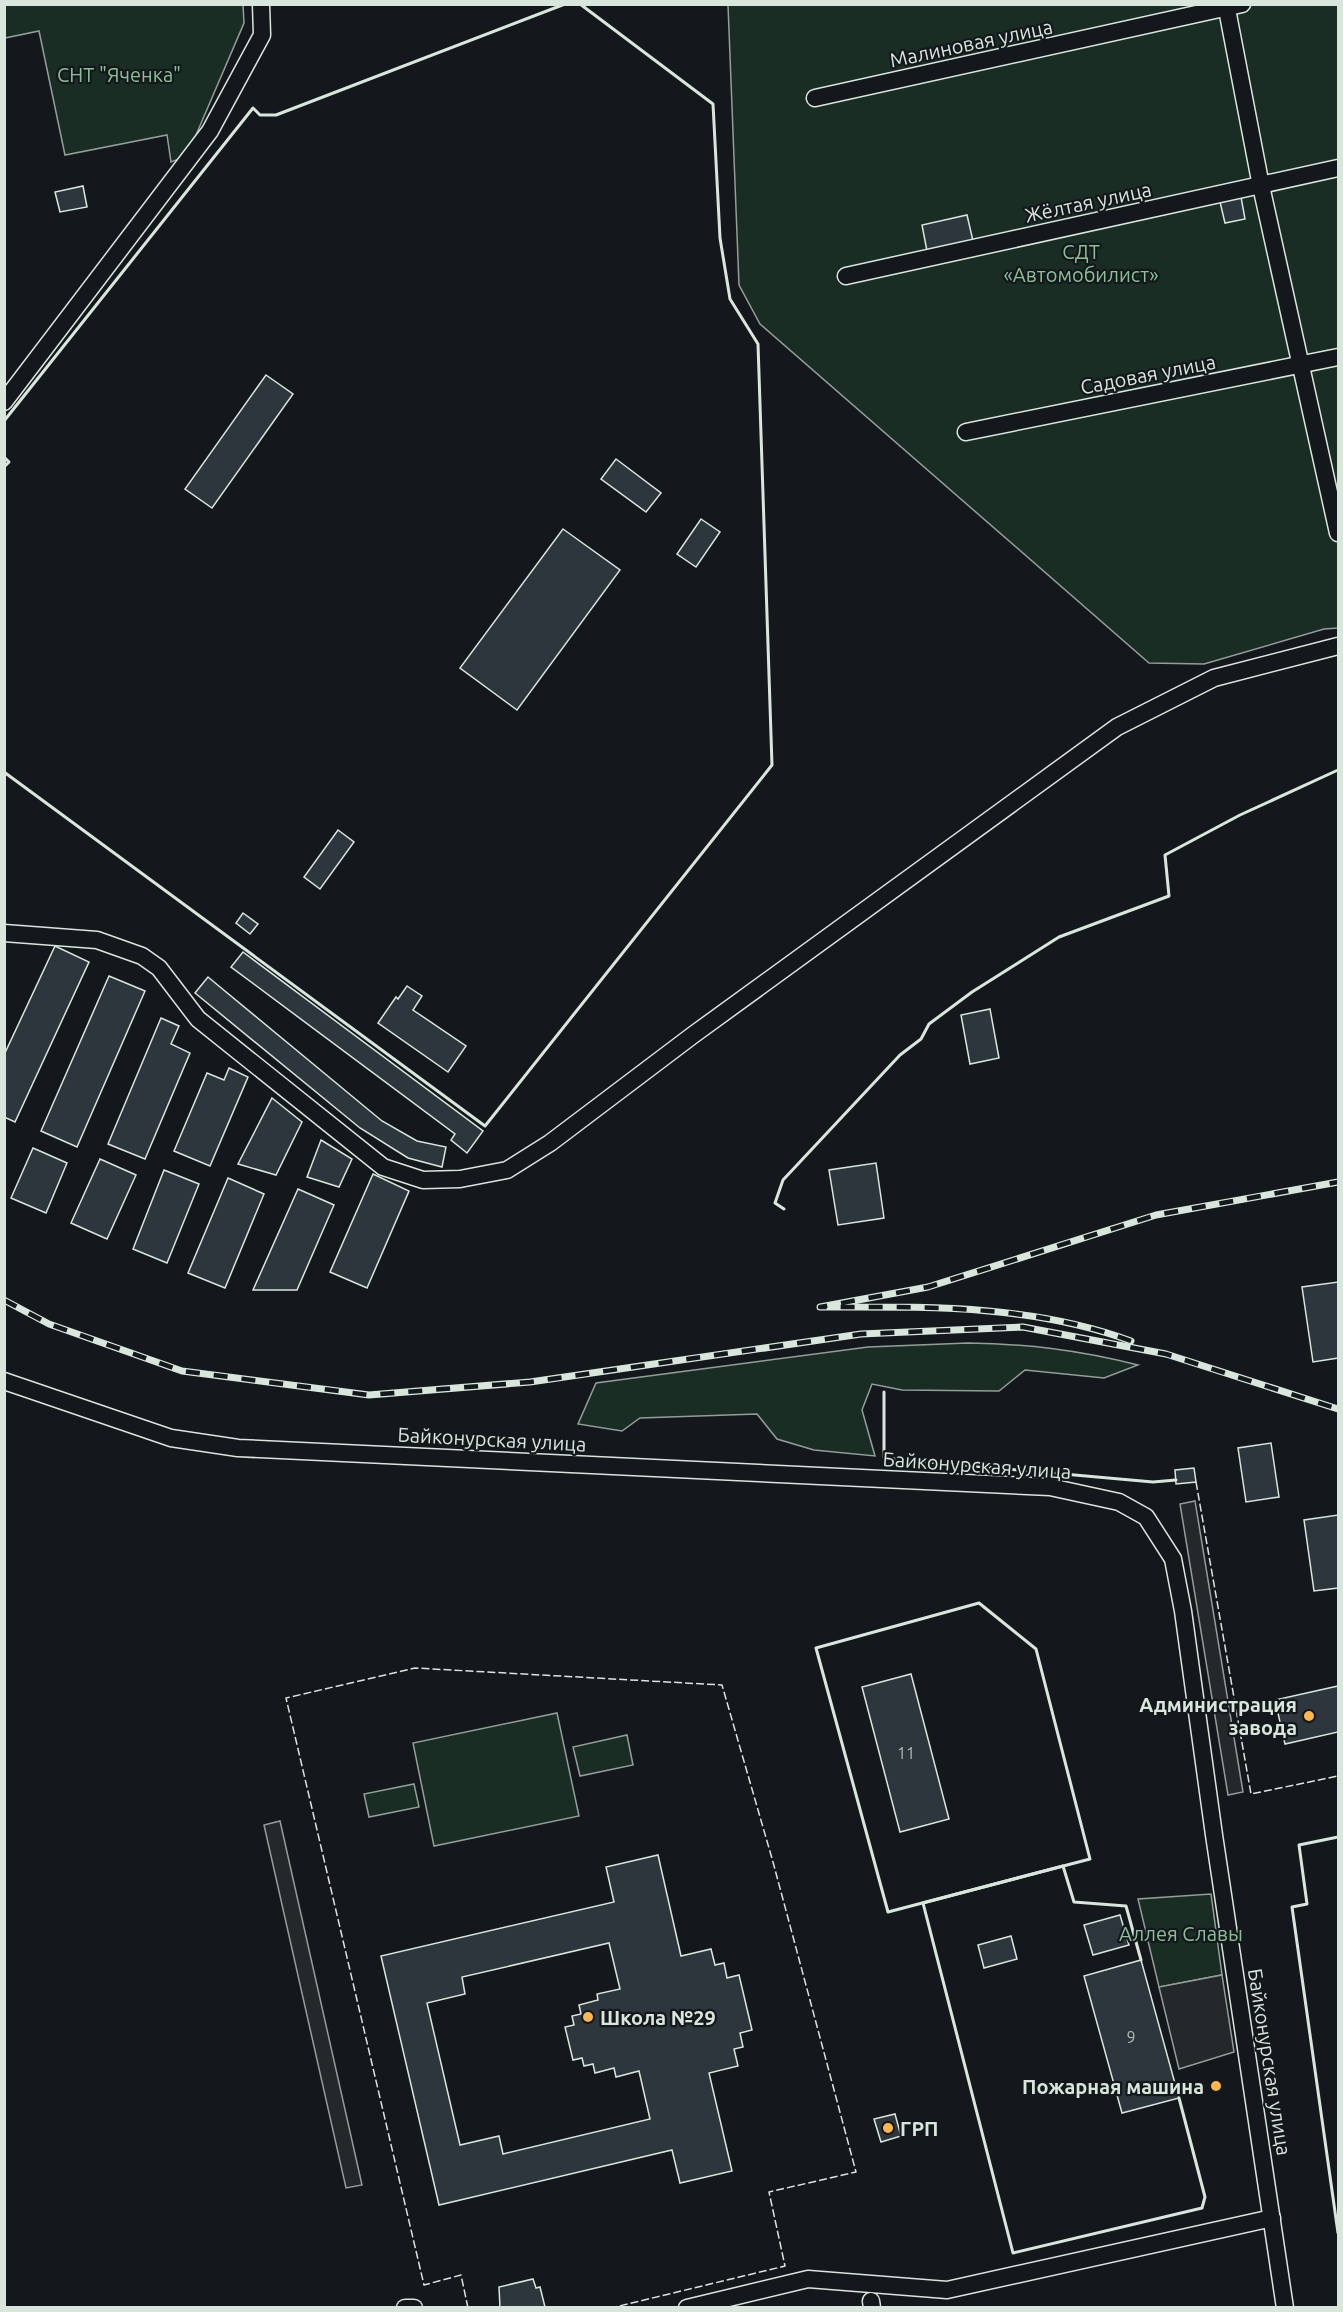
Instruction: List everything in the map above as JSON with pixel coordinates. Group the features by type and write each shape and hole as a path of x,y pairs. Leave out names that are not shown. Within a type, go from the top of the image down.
{"street":[{"path":"4,402 210,131 262,35 261,4"},
{"path":"1232,6 1261,186 1338,533"},
{"name":"Малиновая улица","path":"815,98 1232,6"},
{"name":"Жёлтая улица","path":"846,276 1338,168"},
{"name":"Садовая улица","path":"966,432 1338,357"},
{"path":"4,933 97,940 142,956 159,968 198,1019 383,1167 423,1180 460,1179 507,1170 550,1143 693,1035 1117,727 1214,678 1338,646"},
{"name":"Байконурская улица","path":"4,1381 171,1438 238,1448 1050,1487 1119,1502 1146,1517 1173,1559 1183,1611 1214,1835 1286,2307"},
{"path":"687,2307 808,2279 947,2290 1272,2218"},
{"path":"405,2307 414,2307"}],"green space":[{"name":"СНТ \"Яченка\"","path":"5,5 243,5 244,23 187,156 171,162 167,135 65,155 39,31 5,38"},
{"name":"СДТ «Автомобилист»","path":"728,5 1338,5 1338,628 1324,629 1204,664 1149,663 760,324 739,285"},
{"path":"968,1343 1053,1349 1095,1355 1138,1365 1104,1378 1025,1370 999,1391 902,1390 872,1384 862,1410 875,1456 814,1450 777,1439 757,1414 640,1418 622,1431 578,1424 596,1383 868,1347"},
{"path":"557,1713 579,1816 434,1846 413,1743"},
{"path":"627,1735 633,1765 580,1776 573,1747"},
{"path":"414,1784 419,1807 369,1817 364,1794"},
{"name":"Аллея Славы","path":"1211,1894 1222,1975 1159,1987 1138,1899"}],"shaded area":[{"path":"1195,1501 1243,1792 1228,1795 1180,1504"},
{"path":"280,1821 362,2185 346,2188 264,1825"},
{"path":"1222,1975 1234,2052 1179,2069 1159,1987"}],"building":[{"path":"83,186 87,207 60,212 55,192"},
{"path":"1241,197 1245,219 1225,223 1220,202"},
{"path":"967,215 973,241 927,251 922,225"},
{"path":"266,375 293,394 212,508 185,489"},
{"path":"616,459 661,493 646,512 601,479"},
{"path":"701,519 720,532 696,567 677,554"},
{"path":"563,529 620,570 517,710 460,668"},
{"path":"338,830 354,842 320,889 304,877"},
{"path":"243,913 258,924 250,934 236,923"},
{"path":"55,946 89,962 15,1122 4,1117 4,1055"},
{"path":"243,952 483,1131 467,1153 451,1140 455,1134 231,967"},
{"path":"109,976 145,991 77,1147 41,1131"},
{"path":"208,977 382,1121 417,1141 446,1147 442,1167 408,1158 360,1128 195,993"},
{"path":"407,986 422,996 413,1010 466,1046 448,1072 378,1023 396,997 398,999"},
{"path":"990,1009 999,1058 970,1064 961,1015"},
{"path":"161,1018 179,1026 171,1044 190,1053 145,1159 108,1144"},
{"path":"229,1068 248,1077 210,1166 174,1151 207,1073 224,1080"},
{"path":"272,1098 302,1122 276,1175 238,1164"},
{"path":"321,1140 352,1159 339,1187 307,1177"},
{"path":"33,1148 67,1163 46,1213 11,1198"},
{"path":"100,1159 136,1175 107,1239 71,1223"},
{"path":"876,1163 884,1218 838,1225 829,1170"},
{"path":"164,1170 199,1184 167,1263 133,1249"},
{"path":"373,1174 409,1191 367,1288 330,1272"},
{"path":"228,1178 264,1194 225,1288 188,1273"},
{"path":"298,1189 334,1205 297,1290 253,1290"},
{"path":"1338,1282 1338,1358 1313,1362 1302,1287"},
{"path":"1271,1443 1279,1497 1246,1502 1238,1448"},
{"path":"1194,1468 1196,1482 1176,1484 1175,1470"},
{"path":"1338,1515 1338,1588 1314,1591 1304,1520"},
{"path":"911,1674 949,1819 900,1832 862,1687"},
{"name":"Администрация завода","path":"1338,1686 1338,1732 1285,1744 1275,1700"},
{"path":"658,1855 681,1956 711,1949 715,1965 724,1963 727,1978 739,1975 752,2030 740,2033 743,2047 734,2049 738,2066 709,2073 732,2171 680,2183 672,2150 439,2205 381,1956 614,1902 606,1867","holes":["609,1943 620,1989 597,1994 598,2000 579,2005 581,2014 572,2016 574,2025 565,2027 573,2060 582,2058 584,2066 593,2064 595,2073 614,2068 616,2077 639,2071 650,2119 503,2154 499,2136 460,2145 427,2003 465,1994 462,1977"]},
{"path":"1120,1915 1129,1945 1093,1955 1084,1925"},
{"path":"1011,1936 1017,1959 984,1968 978,1945"},
{"path":"1141,1960 1179,2098 1122,2113 1084,1976"},
{"name":"ГРП","path":"895,2114 901,2136 881,2142 874,2119"},
{"path":"533,2279 536,2288 540,2287 545,2307 500,2308 499,2287"}],"railway":[{"path":"1131,1341 1055,1320 1016,1314 938,1308 820,1307 928,1287 1156,1215 1338,1182"},
{"path":"4,1300 49,1324 182,1371 369,1395 530,1382 861,1334 1023,1327 1166,1354 1338,1409"}],"fence":[{"path":"1196,1482 1251,1794 1338,1776"},
{"path":"468,2308 461,2275 424,2285 286,1698 415,1668 722,1685 773,1862 856,2172 769,2192 785,2266 611,2308"}],"wall":[{"path":"4,421 253,108 260,115 276,115 565,4"},
{"path":"4,772 485,1126 772,765 758,344 730,299 720,238 713,104 580,4"},
{"path":"4,457 9,462 4,467"},
{"path":"784,1209 775,1203 783,1180 900,1055 921,1039 929,1024 972,992 1059,937 1169,896 1165,855 1240,815 1338,770"},
{"path":"884,1392 884,1458 1153,1482 1176,1480"},
{"path":"979,1603 1036,1649 1090,1859 888,1912 816,1648 979,1603"},
{"path":"1338,1837 1299,1845 1307,1904 1292,1907 1338,2233"},
{"path":"1141,1960 1126,1906 1074,1902 1063,1866 923,1903 1013,2253 1202,2208 1205,2197 1179,2098"}],"place":[{"name":"Администрация завода","path":"1309,1716"},
{"name":"Школа №29","path":"588,2017"},
{"name":"Пожарная машина","path":"1216,2086"},
{"name":"ГРП","path":"888,2128"}]}
